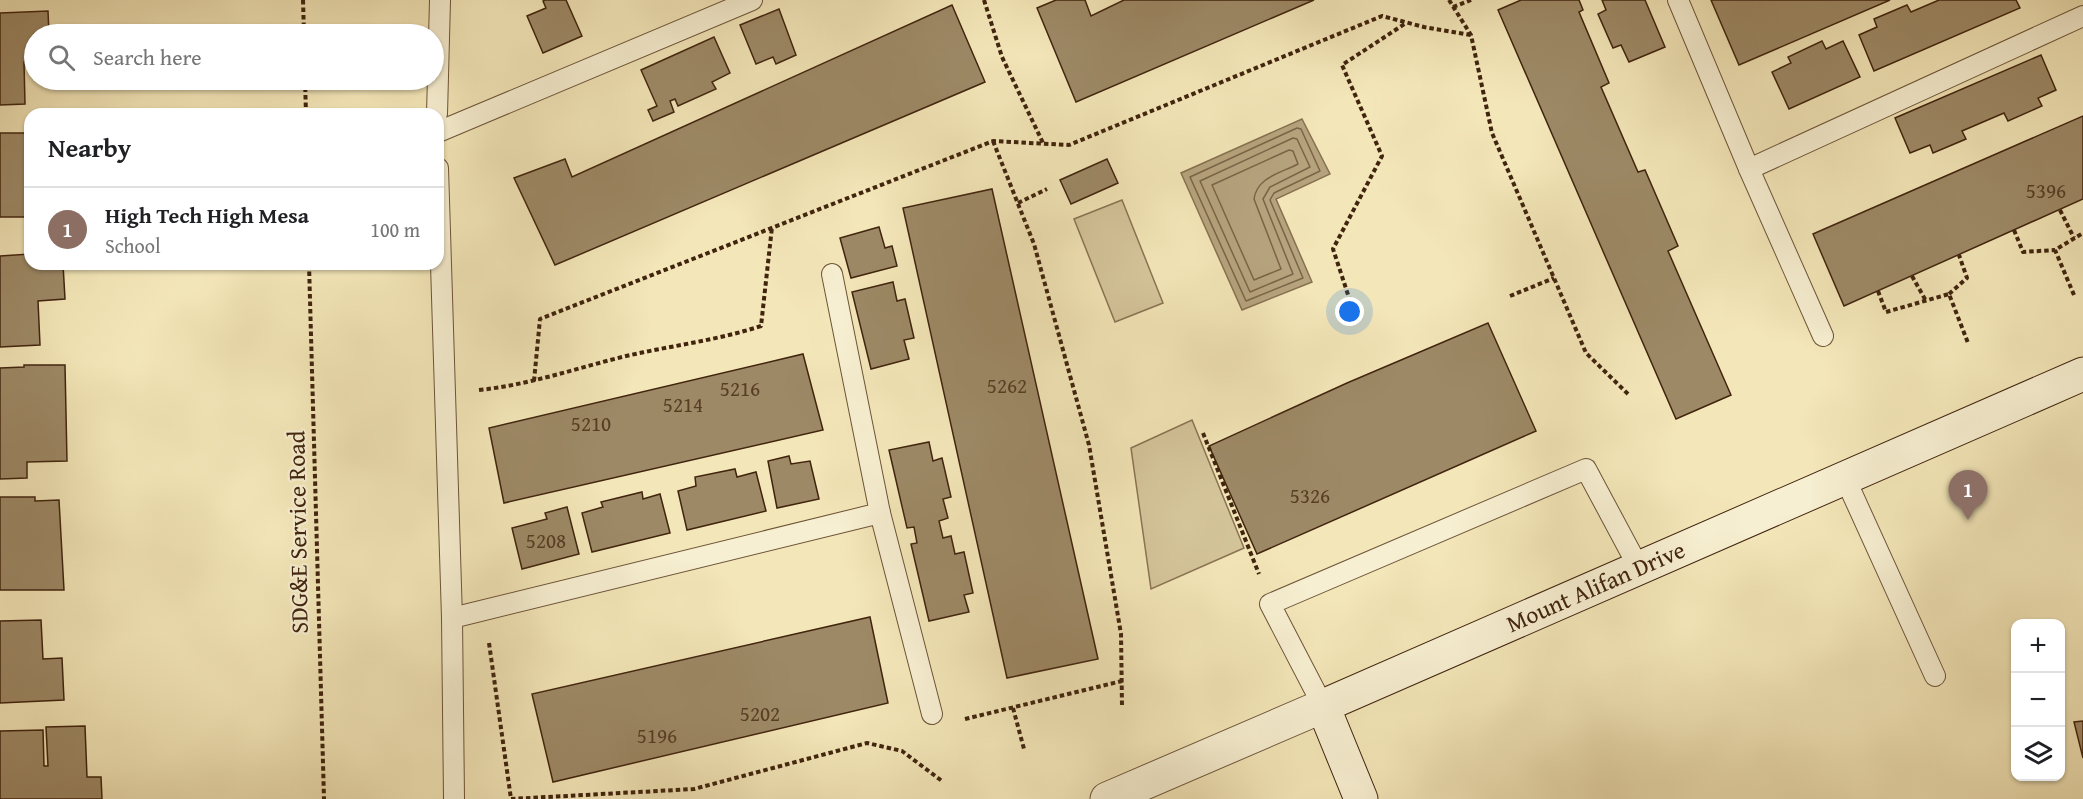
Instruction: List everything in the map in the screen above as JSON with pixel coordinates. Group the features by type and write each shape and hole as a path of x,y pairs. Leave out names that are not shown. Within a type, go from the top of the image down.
{"main road":[{"name":"Mount Alifan Drive","path":"1107,799 2083,374"},
{"path":"1323,706 1361,799"}],"lane":[{"path":"440,0 440,24"},
{"path":"444,129 752,0"},
{"path":"1678,0 1823,336"},
{"path":"1749,169 2083,16"},
{"path":"438,90 438,108"},
{"path":"441,270 452,618 454,799"},
{"path":"832,274 880,513 932,714"},
{"path":"1323,706 1270,604 1586,469 1639,568"},
{"path":"1845,478 1935,676"},
{"path":"452,618 880,513"}],"path":[{"path":"303,0 304,24"},
{"path":"984,0 1002,57 1043,143"},
{"path":"1449,0 1472,35 1492,133 1586,353 1629,395"},
{"path":"1453,7 1471,0"},
{"path":"534,381 540,319 993,141 1069,145 1382,16 1472,35"},
{"path":"1355,316 1333,249 1382,156 1342,65 1407,22"},
{"path":"305,90 306,108"},
{"path":"993,141 1034,244 1089,445 1121,634 1122,706"},
{"path":"1018,202 1047,189"},
{"path":"2060,210 2074,238"},
{"path":"445,394 534,381 623,357 735,334 761,326 772,227"},
{"path":"2014,230 2023,252 2055,250 2083,233"},
{"path":"2055,250 2074,295"},
{"path":"1878,291 1886,312 1949,294 1967,278 1959,255"},
{"name":"SDG&E Service Road","path":"309,270 324,799"},
{"path":"1912,276 1926,302"},
{"path":"1510,296 1554,278"},
{"path":"1949,294 1968,343"},
{"path":"1203,433 1270,604"},
{"path":"488,609 490,656 511,799 694,789 867,743 902,751 942,781"},
{"path":"932,714 956,721 1122,681"},
{"path":"1013,708 1024,749"}],"shaded area":[{"path":"1122,200 1163,303 1115,322 1074,219"},
{"path":"1192,420 1244,548 1151,589 1131,448"}],"water":[{"path":"1302,119 1330,174 1276,199 1312,282 1242,310 1181,173"}],"building":[{"path":"545,0 566,0 582,36 543,53 527,16 546,8 543,1"},
{"path":"1056,0 1085,0 1091,16 1124,0 1314,0 1076,102 1037,8"},
{"path":"1521,0 1579,0 1583,10 1579,12 1609,83 1601,87 1638,172 1645,170 1678,246 1668,251 1731,395 1676,419 1498,10"},
{"path":"1602,0 1645,0 1665,47 1629,62 1621,45 1613,48 1598,14 1606,10"},
{"path":"1711,0 1890,0 1739,65"},
{"path":"1939,0 2016,0 2020,8 1874,71 1859,35 1877,27 1874,19 1907,5 1911,12"},
{"path":"952,5 985,82 555,265 514,178 565,159 572,177"},
{"path":"779,9 796,55 776,64 773,57 756,64 740,25"},
{"path":"48,11 49,24 24,24 25,104 0,105 0,13"},
{"path":"714,37 730,73 712,82 716,89 678,106 675,99 670,101 674,112 653,121 648,110 657,106 641,70"},
{"path":"1822,41 1826,49 1843,41 1860,77 1789,109 1772,72 1791,63 1788,57"},
{"path":"2041,55 2056,90 2038,98 2042,106 2008,121 2004,113 1962,131 1966,139 1933,153 1930,145 1910,153 1895,118"},
{"path":"2083,116 2083,199 1844,306 1813,234"},
{"path":"0,133 24,133 24,217 0,217"},
{"path":"1107,159 1118,183 1071,204 1060,180"},
{"path":"992,189 1098,659 1007,678 903,208"},
{"path":"879,227 885,248 892,246 897,266 851,278 840,238"},
{"path":"24,254 24,270 63,270 65,299 38,301 40,345 0,347 0,256"},
{"path":"893,282 897,301 905,299 914,338 904,340 909,359 871,369 852,292"},
{"path":"1488,323 1536,431 1257,554 1209,446 1347,383"},
{"path":"803,354 823,430 504,503 489,428"},
{"path":"24,365 65,365 67,461 27,462 27,478 0,479 0,368 24,367"},
{"path":"929,442 933,461 942,458 951,497 943,499 948,518 939,521 943,538 951,536 955,554 964,552 973,593 964,595 969,612 929,621 911,544 917,543 914,527 907,528 889,450"},
{"path":"789,456 791,464 810,461 819,499 777,508 768,461"},
{"path":"735,469 737,477 756,472 766,511 687,530 678,491 696,486 695,477"},
{"path":"642,492 643,499 660,494 670,533 592,552 582,513 603,507 601,502"},
{"path":"0,497 35,497 35,501 59,500 64,590 0,590"},
{"path":"567,507 579,554 522,569 512,528 547,519 545,513"},
{"path":"870,617 888,703 553,782 532,694"},
{"path":"41,620 43,659 62,658 64,700 0,703 0,621"},
{"path":"2083,721 2083,758 2074,722"},
{"path":"85,726 87,777 101,777 102,799 0,799 0,731 43,730 44,766 48,766 46,727"}],"place":[{"name":"High Tech High Mesa","path":"1968,520"}]}
